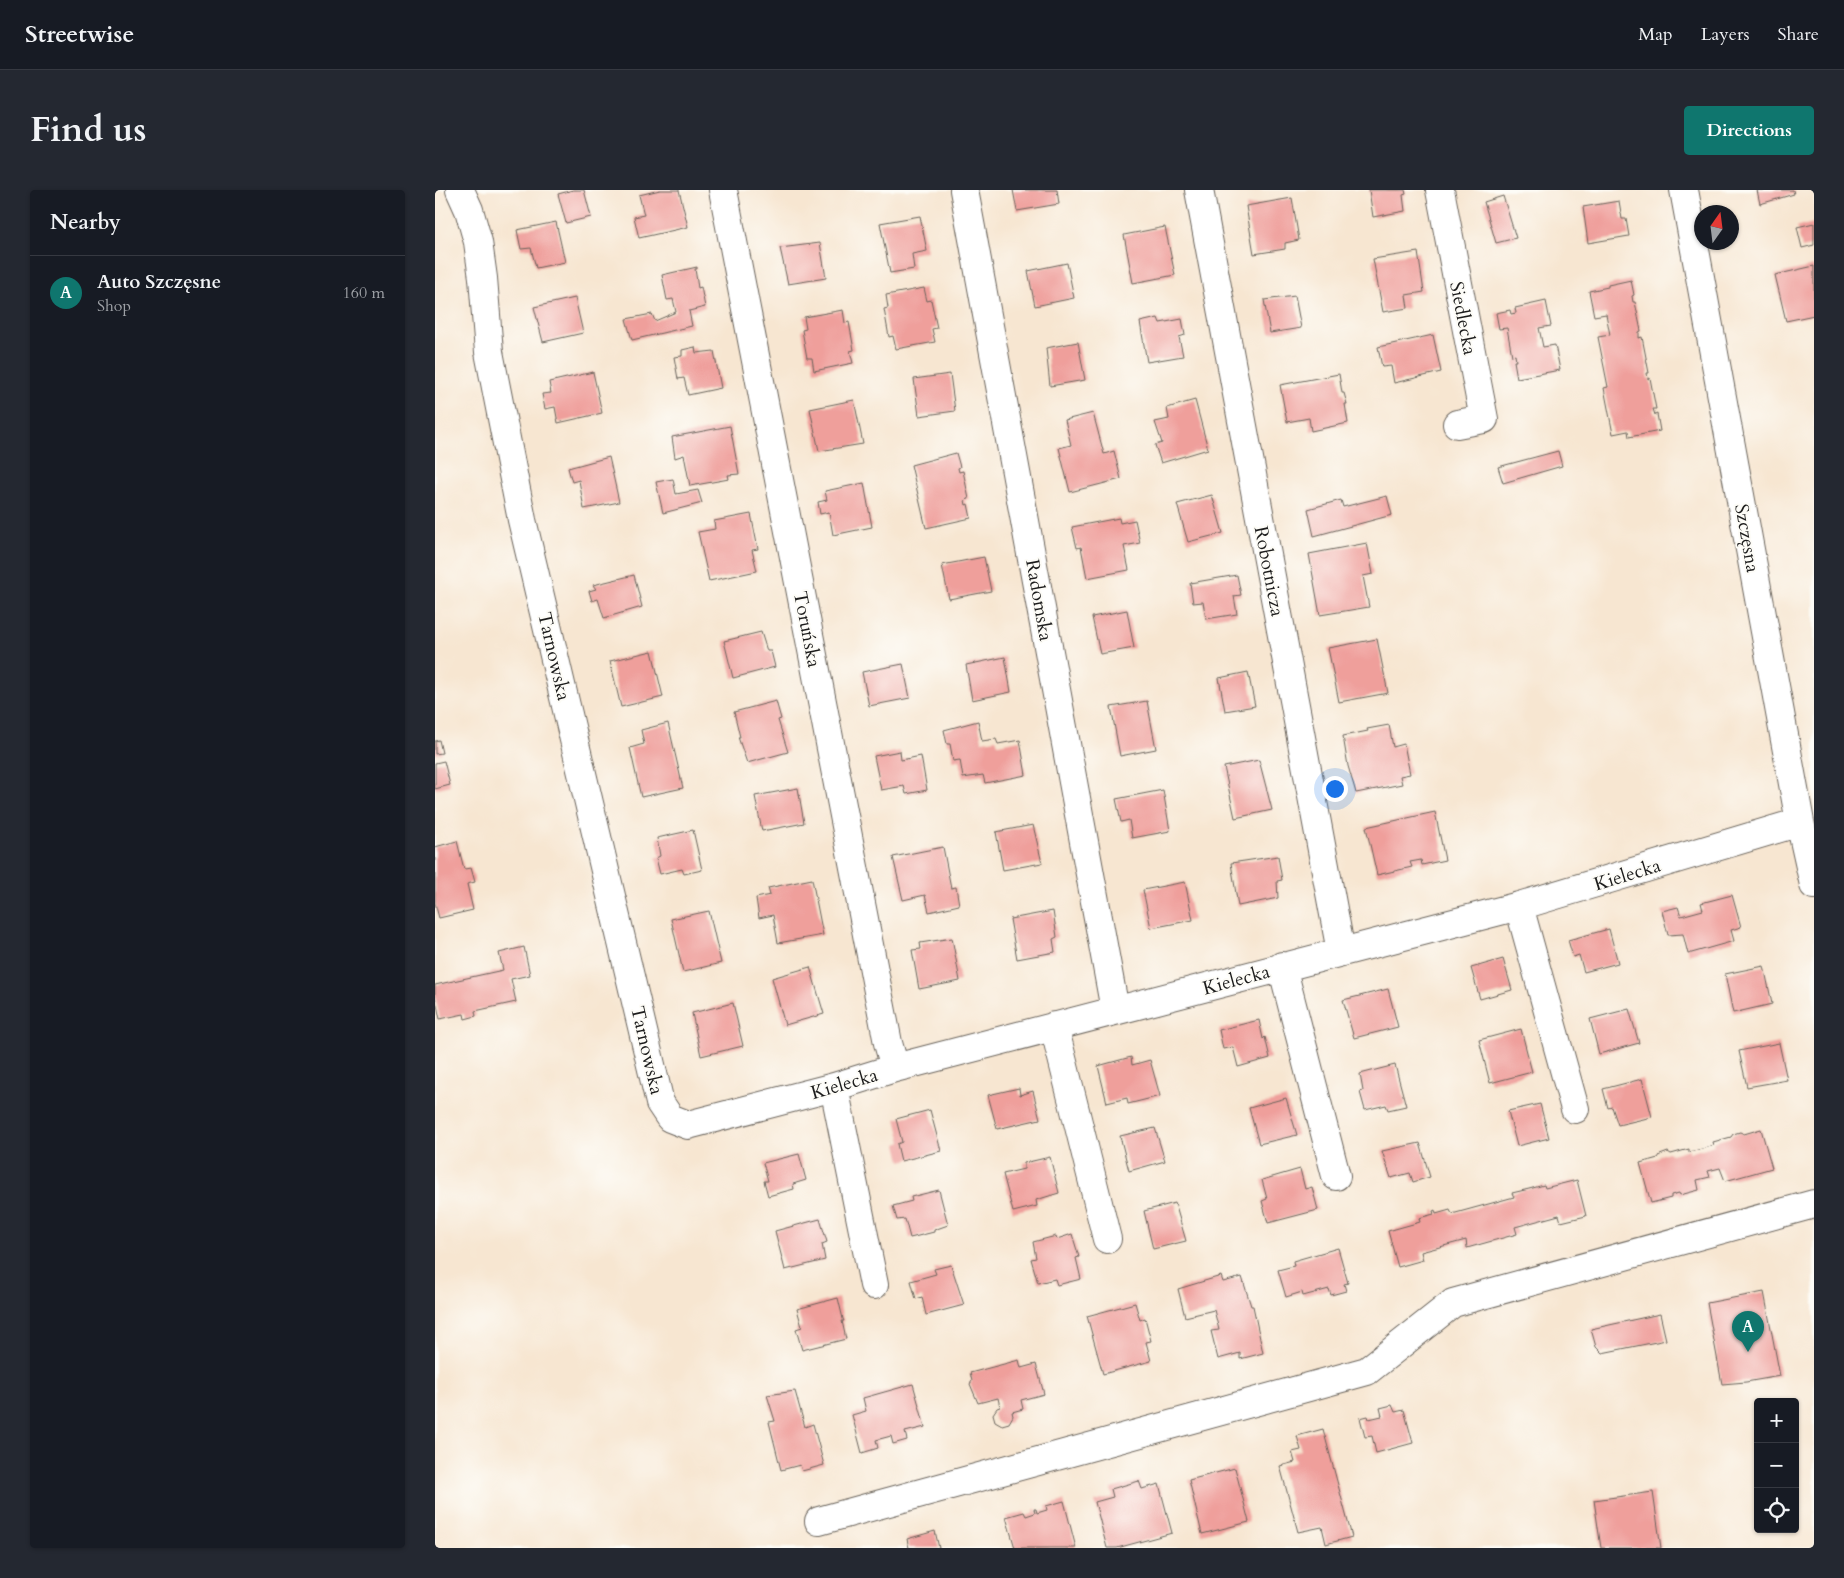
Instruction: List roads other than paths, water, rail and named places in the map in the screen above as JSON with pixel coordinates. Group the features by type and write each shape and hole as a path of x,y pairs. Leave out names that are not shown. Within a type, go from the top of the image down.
{"street":[{"name":"Tarnowska","path":"460,190 469,210 478,242 489,352 523,520 660,1103 670,1118"},
{"name":"Toruńska","path":"723,190 884,1024 895,1068"},
{"name":"Radomska","path":"964,190 1115,1010"},
{"name":"Robotnicza","path":"1199,190 1341,952"},
{"name":"Siedlecka","path":"1440,190 1484,419 1457,424"},
{"name":"Szczęsna","path":"1684,190 1814,885"},
{"name":"Kielecka","path":"670,1118 687,1125 834,1087 895,1068 1519,906 1801,822"},
{"path":"1519,906 1575,1109"},
{"path":"1282,966 1336,1176"},
{"path":"1054,1026 1107,1238"},
{"path":"834,1087 875,1285"},
{"path":"819,1521 1367,1371 1453,1303 1814,1204"}],"place":[{"name":"Auto Szczęsne","path":"1748,1352"}]}
